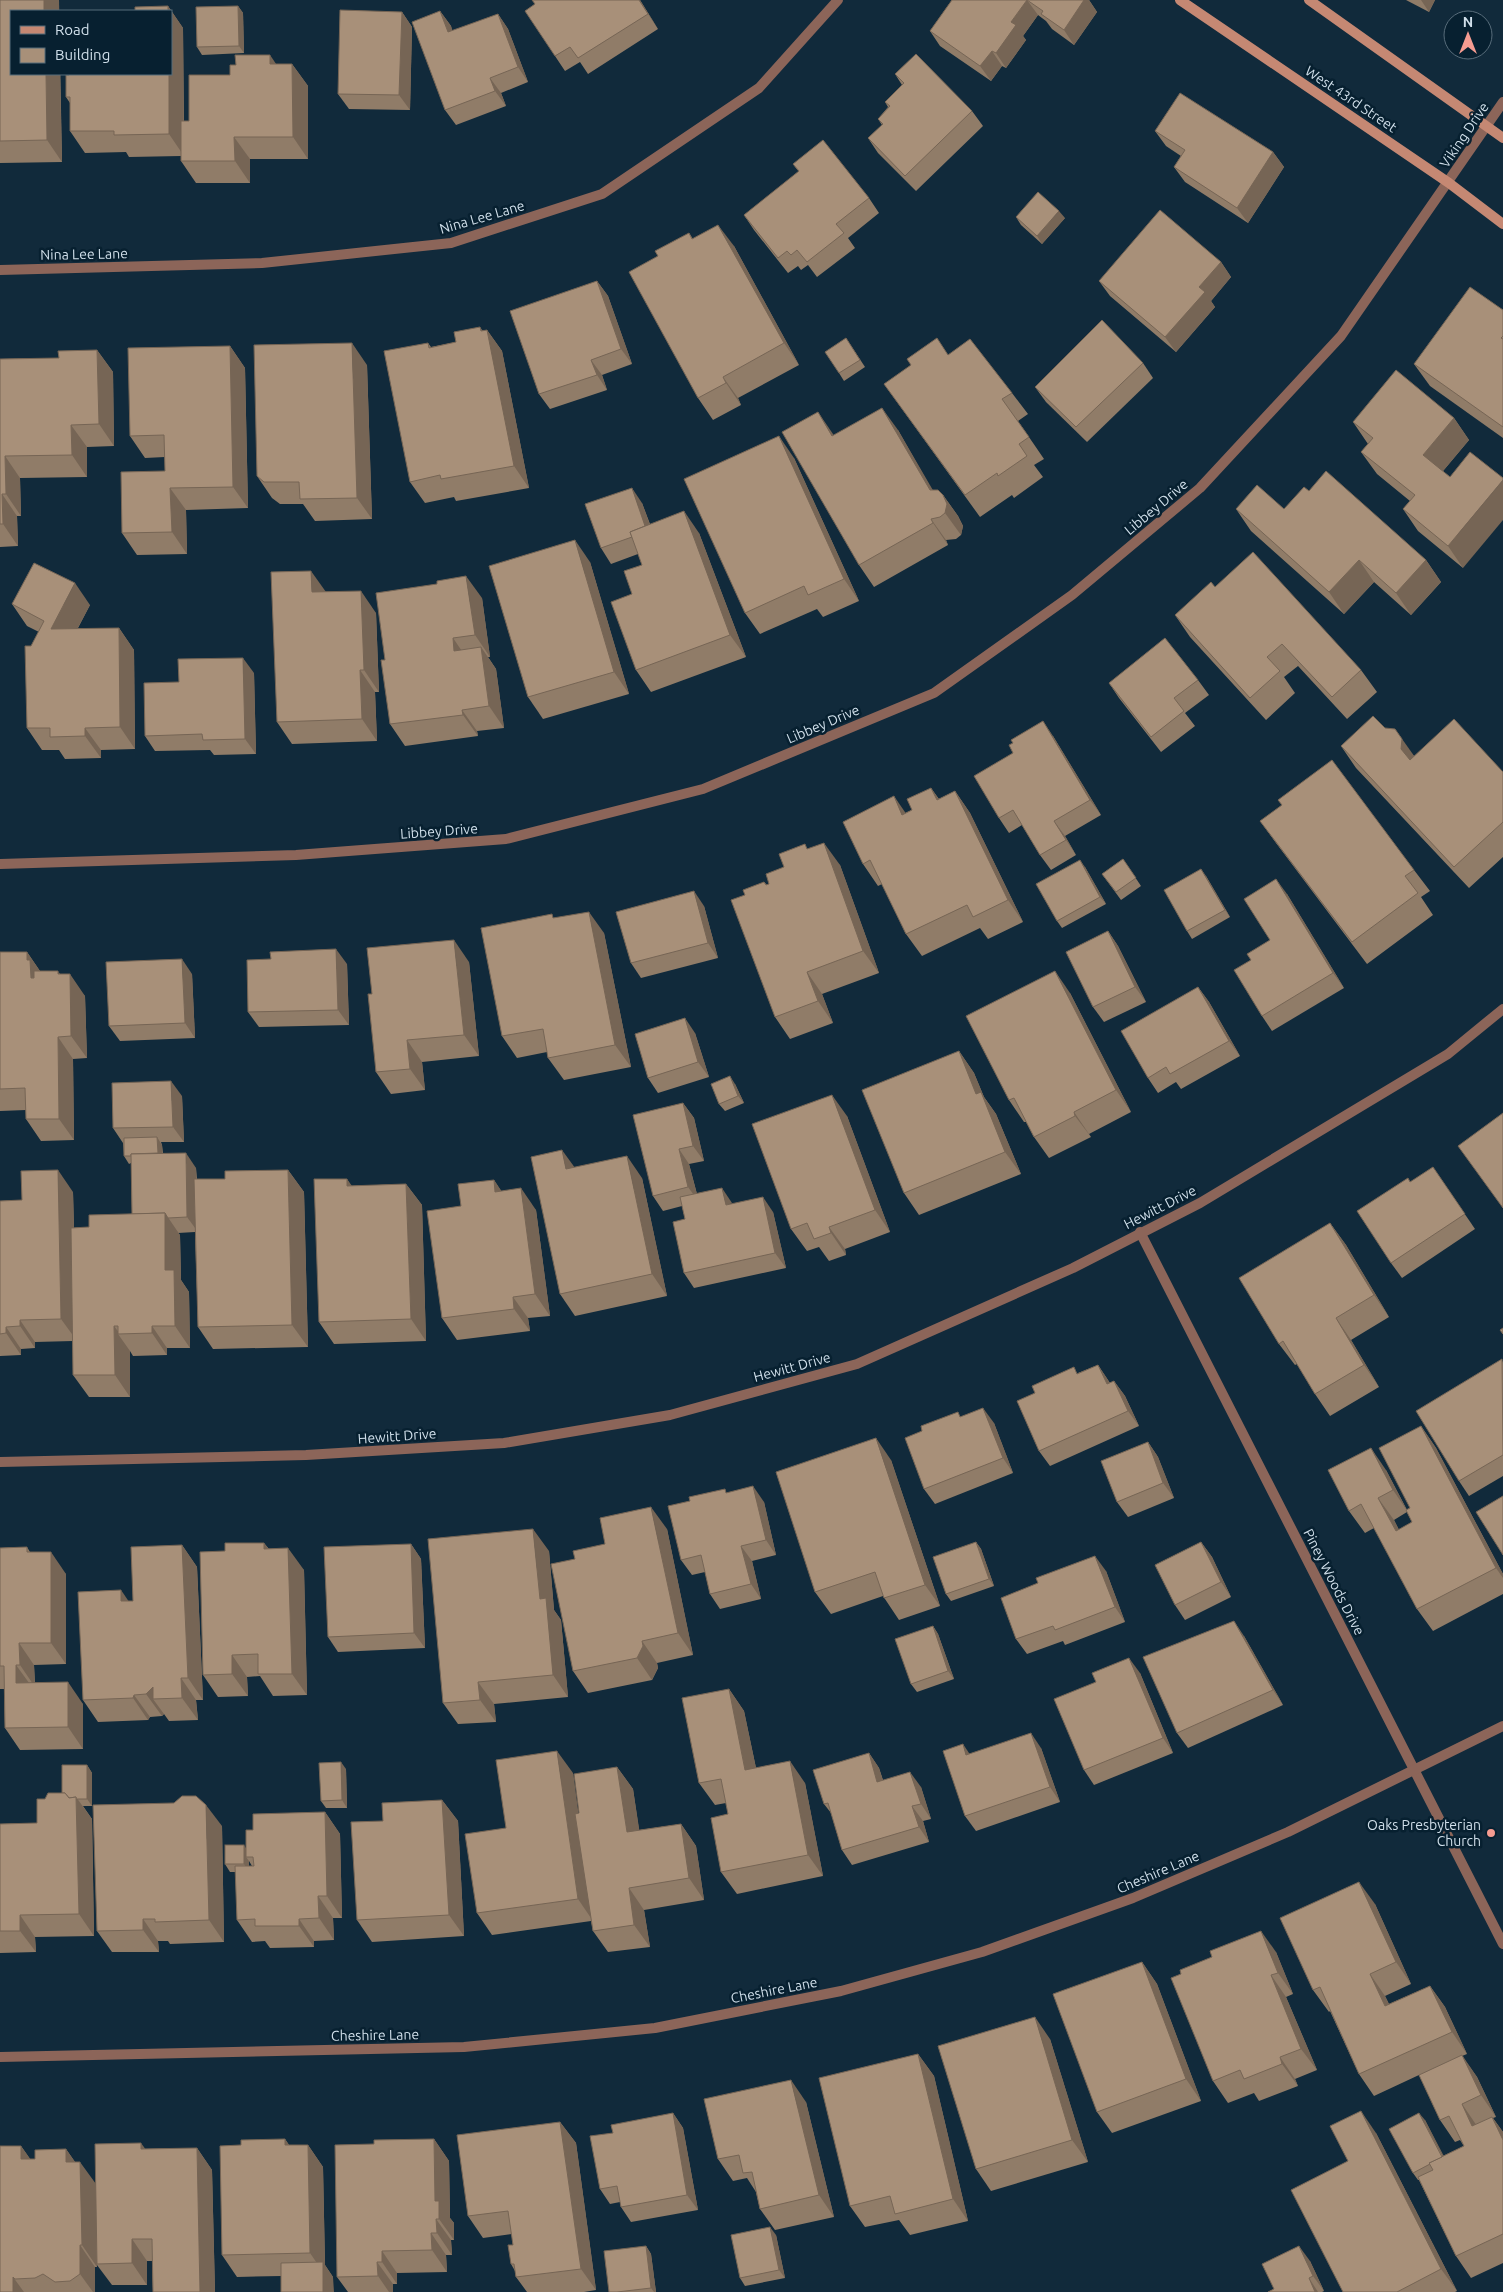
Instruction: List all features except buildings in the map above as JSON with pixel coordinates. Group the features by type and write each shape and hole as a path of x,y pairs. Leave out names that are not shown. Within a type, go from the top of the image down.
{"main road":[{"name":"West 43rd Street","path":"1180,0 1448,183 1503,224"},
{"path":"1309,0 1503,138"}],"street":[{"name":"Nina Lee Lane","path":"0,270 262,263 451,243 602,194 759,88 838,0"},
{"name":"Viking Drive","path":"1448,183 1503,102"},
{"name":"Libbey Drive","path":"0,864 296,855 506,839 703,789 934,693 1072,595 1200,488 1341,336 1448,183"},
{"name":"Hewitt Drive","path":"0,1462 306,1455 504,1443 670,1415 857,1364 1073,1268 1140,1232 1200,1203 1448,1054 1503,1009"},
{"name":"Piney Woods Drive","path":"1140,1232 1503,1944"},
{"name":"Cheshire Lane","path":"0,2057 464,2046 655,2028 831,1993 982,1952 1133,1898 1288,1832 1503,1726"}],"place":[{"name":"Oaks Presbyterian Church","path":"1491,1833"}]}
